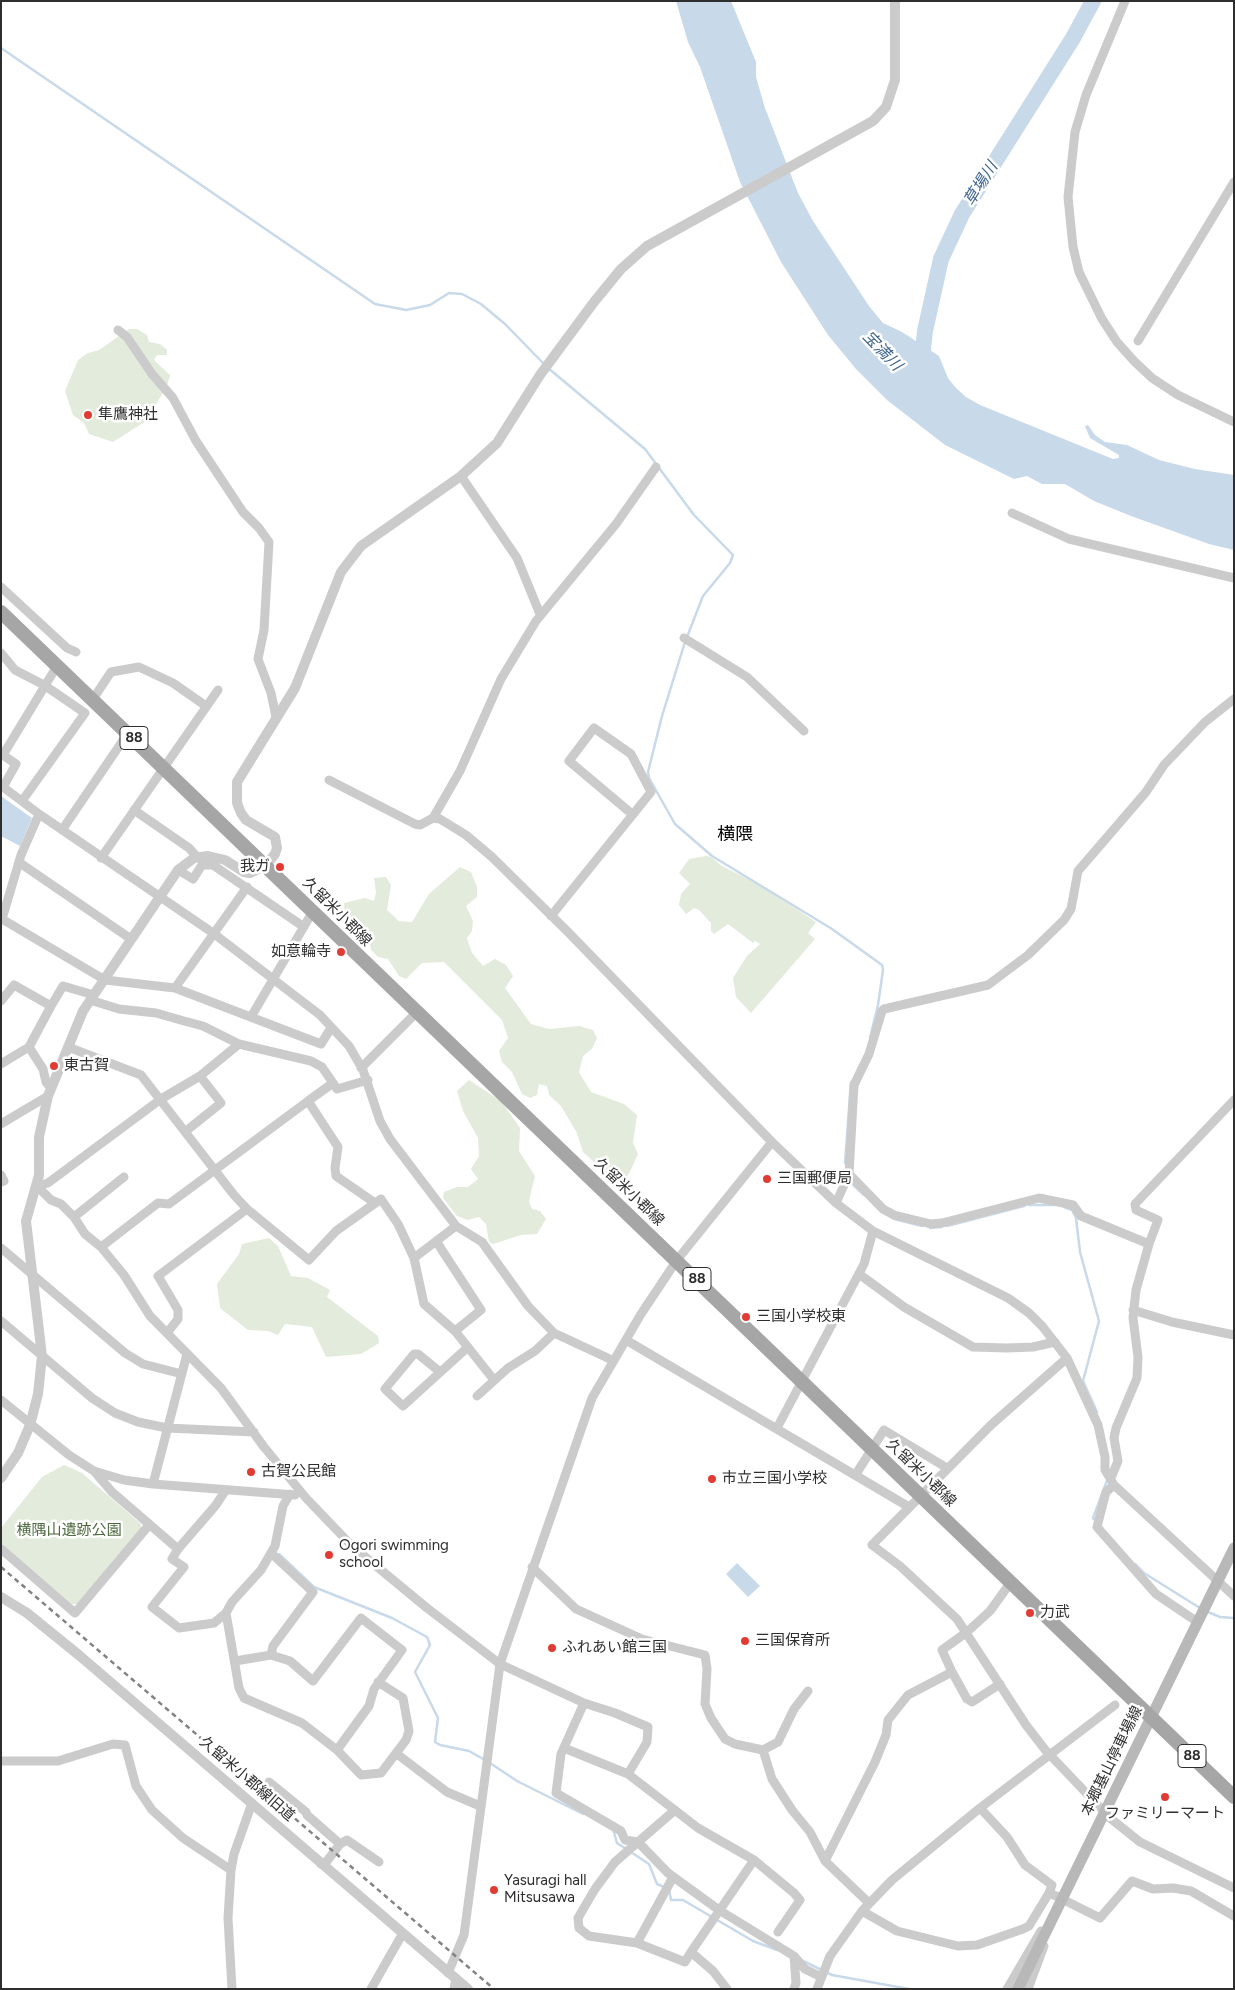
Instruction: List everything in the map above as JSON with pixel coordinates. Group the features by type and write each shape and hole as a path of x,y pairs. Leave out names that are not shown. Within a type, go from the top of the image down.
{"main road":[{"name":"久留米小郡線","path":"1,612 1151,1715 1234,1797"},
{"name":"本郷基山停車場線","path":"1018,1989 1196,1621 1234,1548"}],"street":[{"path":"2,1477 18,1453 30,1425 38,1394 42,1356 26,1221 37,1186 39,1137 49,1092 92,998 178,870 186,862 197,857 219,857 247,873 266,865 275,854 277,842 275,837 246,820 237,803 237,782 242,771 295,688 341,572 361,546 461,476 497,443 540,375 621,269 647,246 873,121 886,107 895,80 895,1"},
{"path":"1125,1 1086,94 1075,132 1068,197 1073,248 1078,272 1102,319 1117,342 1134,362 1152,378 1178,395 1234,422"},
{"path":"1138,341 1234,182"},
{"path":"118,330 127,337 152,374 173,398 196,441 243,512 260,528 269,542 264,630 258,659 270,687 276,717"},
{"path":"329,780 415,824 420,825 433,818 460,771 501,679 540,614 610,531 656,467"},
{"path":"461,476 518,558 540,614"},
{"path":"1012,513 1069,539 1234,578"},
{"path":"1,586 67,648 76,652"},
{"path":"684,638 747,677 804,731"},
{"path":"1,654 15,670 44,685 85,713 22,801"},
{"path":"57,666 3,754 16,764 3,788 101,858 212,933 320,1015 349,1046 368,1080 380,1121 390,1139 456,1226 482,1242 528,1306 554,1333 612,1360"},
{"path":"93,699 111,672 139,667 173,683 206,706"},
{"path":"101,858 218,690"},
{"path":"836,1203 849,1174 854,1085 869,1054 882,1011 988,986 1028,955 1064,920 1071,909 1078,871 1146,792 1164,765 1205,722 1234,699"},
{"path":"551,916 651,792 631,754 594,728 568,761 632,814"},
{"path":"62,830 128,733"},
{"path":"134,810 189,848 197,857"},
{"path":"39,814 20,863 2,919 105,980 175,988 321,1044 331,1028"},
{"path":"433,818 456,828 472,840 551,916 772,1142 836,1203 873,1231 1008,1298 1029,1313 1055,1342 1066,1358 1098,1425 1105,1457 1105,1470 1113,1482 1216,1582 1234,1596"},
{"path":"20,863 131,939"},
{"path":"178,870 193,879 202,865 213,865 304,927"},
{"path":"175,988 212,933 247,887"},
{"path":"251,1016 275,979 313,911"},
{"path":"1,1001 14,984 51,1006"},
{"path":"1,1064 29,1047 63,986 119,1009 156,1013 203,1026 240,1044 311,1061 322,1067 337,1089 368,1080"},
{"path":"361,1068 418,1011"},
{"path":"37,1186 48,1183 161,1099 200,1076 240,1044"},
{"path":"29,1047 43,1068 49,1092"},
{"path":"68,1047 141,1075 247,1209 309,1260 336,1231 381,1199 398,1224 414,1258 424,1304 455,1331 494,1380"},
{"path":"186,1131 221,1104 200,1076"},
{"path":"101,1246 158,1203 169,1204 333,1083"},
{"path":"1,1124 49,1092"},
{"path":"1196,1621 1156,1594 1097,1527 1106,1492 1113,1482 1118,1461 1114,1438 1116,1428 1137,1378 1133,1310 1149,1244 1158,1220 1136,1210 1135,1204 1234,1100"},
{"path":"308,1102 338,1147 335,1168 336,1176 375,1203"},
{"path":"453,1980 464,1935 500,1664 532,1566 592,1398 612,1360 677,1260 772,1142"},
{"path":"849,1174 883,1209 894,1215 931,1224 942,1223 1040,1198 1073,1204 1081,1216 1149,1244"},
{"path":"1,1175 4,1181 1,1182"},
{"path":"74,1217 108,1192 124,1177"},
{"path":"37,1186 74,1217 85,1234 101,1246 124,1275 150,1316 220,1388 306,1498 352,1546 427,1608 500,1664 584,1703 615,1713 648,1728 647,1742 628,1774"},
{"path":"167,1333 178,1319 178,1310 158,1276 247,1209"},
{"path":"414,1258 456,1226"},
{"path":"777,1428 864,1264 873,1231"},
{"path":"436,1241 481,1310 455,1331"},
{"path":"1,1248 125,1353 143,1364 182,1374"},
{"path":"859,1274 904,1307 973,1346 1016,1348 1055,1342"},
{"path":"1133,1310 1172,1322 1234,1334"},
{"path":"1,1321 92,1398 115,1413 138,1422 167,1428 254,1432"},
{"path":"477,1396 494,1380 536,1351 554,1333"},
{"path":"626,1340 909,1507"},
{"path":"440,1372 418,1354 414,1354 385,1388 403,1406 468,1347"},
{"path":"152,1484 187,1354"},
{"path":"1066,1358 991,1425 872,1545 920,1584 957,1619 1050,1756 1104,1812 1140,1842 1234,1888"},
{"path":"1,1400 69,1455 94,1471 124,1480 152,1484 225,1491 290,1494 306,1498"},
{"path":"856,1474 884,1430 947,1468"},
{"path":"94,1471 112,1492 178,1549"},
{"path":"225,1491 216,1505 178,1549 172,1559 184,1567 152,1607 179,1628 214,1622 226,1613 232,1602 248,1586 271,1553 278,1538 282,1506 290,1494"},
{"path":"1,1549 75,1613 149,1525"},
{"path":"270,1655 273,1646 313,1592 271,1553"},
{"path":"532,1566 576,1609 642,1638 705,1655 707,1669 705,1704 711,1718 725,1739 735,1744 763,1750 778,1742 794,1710 808,1692"},
{"path":"1000,1684 972,1702 967,1699 942,1650 967,1632 990,1611 1011,1582"},
{"name":"久留米小郡線旧道","path":"1,1597 50,1631 403,1933 453,1980 468,1989"},
{"path":"226,1613 239,1688 244,1698 302,1723 337,1750 361,1775 381,1773 397,1754 406,1740 409,1731 406,1706 403,1698 378,1682"},
{"path":"235,1661 270,1655 290,1661 313,1681 361,1618 402,1650 378,1682 369,1706 337,1750"},
{"path":"825,1861 875,1762 886,1736 888,1720 908,1695 952,1672"},
{"path":"584,1703 564,1748 556,1793 620,1831 625,1840 638,1842 674,1877 719,1910 794,1956 805,1969 821,1978"},
{"path":"817,1989 830,1956 862,1910 892,1880 980,1808 1115,1705"},
{"path":"1,1761 58,1761 113,1744 124,1745 136,1786 152,1810 183,1838 231,1870"},
{"path":"564,1748 628,1774 698,1828 754,1860 800,1900 778,1932"},
{"path":"763,1750 772,1779 792,1810 810,1832 825,1861 869,1903"},
{"path":"397,1754 447,1792 480,1806"},
{"path":"269,1782 306,1812 340,1844"},
{"path":"232,1989 228,1918 231,1870 234,1854 252,1803"},
{"path":"862,1910 897,1930 931,1941 958,1946 976,1945 1029,1926 1052,1885 1025,1864 1007,1837 980,1808"},
{"path":"675,1810 615,1862 595,1889 578,1918 579,1928 589,1936 637,1943 685,1962 754,1860"},
{"path":"321,1864 327,1861 340,1844 346,1840 379,1862"},
{"path":"637,1943 674,1877"},
{"path":"1049,1893 1063,1897 1100,1918 1132,1881 1153,1889 1173,1888 1191,1891 1234,1916"},
{"path":"1006,1989 1063,1897"},
{"path":"1028,1989 1063,1897"},
{"path":"371,1989 403,1933"},
{"path":"691,1952 713,1972 727,1989"},
{"path":"794,1956 796,1983 794,1989"}],"green space":[{"path":"129,329 137,329 147,335 149,342 160,344 167,350 167,355 157,355 154,360 170,375 167,386 146,421 113,442 89,434 84,423 73,415 65,391 78,360 88,353 99,350"},
{"path":"706,856 758,884 816,922 808,933 815,939 751,1013 736,997 733,978 747,956 760,944 755,941 753,943 728,924 714,934 711,931 711,923 699,910 694,908 686,914 679,905 681,894 690,884 679,873 689,859"},
{"path":"460,867 471,872 477,887 477,897 466,906 473,921 472,931 467,938 472,953 483,966 495,959 506,965 513,976 505,988 531,1024 549,1029 579,1026 593,1030 597,1038 592,1049 583,1056 579,1072 591,1092 624,1104 637,1115 633,1143 638,1154 629,1174 618,1184 583,1152 577,1133 561,1106 549,1095 547,1086 539,1084 537,1095 530,1098 522,1094 512,1072 502,1062 499,1051 508,1038 502,1020 444,962 422,963 406,979 399,976 388,959 378,957 371,950 369,940 362,939 359,931 349,928 345,918 344,903 365,898 374,901 376,893 374,878 386,877 391,885 387,910 399,921 412,922 429,894"},
{"path":"469,1080 501,1101 520,1128 519,1151 535,1176 529,1201 532,1209 540,1211 546,1219 537,1234 521,1235 493,1244 489,1242 486,1224 479,1217 468,1220 457,1216 443,1198 444,1192 457,1187 468,1187 478,1179 471,1169 479,1156 478,1138 463,1111 457,1091"},
{"path":"269,1238 278,1246 291,1276 308,1278 330,1290 327,1297 378,1336 379,1343 361,1354 326,1357 312,1327 285,1324 278,1335 268,1331 248,1330 220,1308 217,1284 239,1254 242,1244"},
{"name":"横隅山遺跡公園","path":"64,1465 82,1473 141,1524 141,1530 77,1604 72,1604 1,1544 1,1528 42,1477"}],"water":[{"name":"宝満川","path":"676,1 731,1 756,62 756,77 765,108 798,193 813,221 869,306 883,323 902,332 939,356 948,378 956,388 966,397 980,405 1113,459 1119,458 1119,455 1090,438 1085,426 1088,425 1095,435 1105,442 1127,445 1159,460 1195,469 1234,475 1234,550 1209,544 1131,516 1094,501 1065,484 1042,484 1027,476 1014,479 945,445 887,400 856,369 828,335 781,262 740,182 700,67 688,42"},
{"path":"1,796 32,818 20,846 1,836"},
{"path":"737,1563 760,1586 748,1597 726,1574"}],"waterway":[{"name":"草場川","path":"921,368 925,331 941,259 962,214 1073,38 1093,1"},
{"path":"1,48 375,304 406,310 430,305 449,293 462,294 481,304 505,324 544,364"},
{"path":"548,368 645,449 694,515 733,555 730,563 703,596 687,637"},
{"path":"685,642 662,716 648,772 649,778 675,824 712,856 832,929 882,965 878,1005 870,1038"},
{"path":"845,1163 851,1082"},
{"path":"848,1180 864,1195"},
{"path":"1029,1205 1053,1205"},
{"path":"947,1226 1024,1206"},
{"path":"1064,1207 1072,1210 1076,1218 1080,1252 1099,1321 1083,1381 1097,1412"},
{"path":"894,1219 922,1226"},
{"path":"930,1228 942,1227"},
{"path":"1096,1521 1093,1518 1108,1478"},
{"path":"279,1554 314,1587 392,1618 427,1637 430,1645 415,1672 438,1718 435,1742 440,1745 469,1751 485,1760"},
{"path":"1135,1564 1144,1573 1200,1608"},
{"path":"1208,1612 1220,1617 1234,1618"},
{"path":"490,1763 517,1781 583,1814"},
{"path":"613,1829 617,1843 649,1864 657,1884 664,1887"},
{"path":"669,1889 671,1900 683,1900 753,1941 777,1950"},
{"path":"803,1961 832,1975 909,1989"}],"railway":[{"path":"1,1567 494,1989"}],"place":[{"name":"隼鷹神社","path":"88,415"},
{"name":"我ガ","path":"280,867"},
{"name":"如意輪寺","path":"341,952"},
{"name":"東古賀","path":"54,1066"},
{"name":"三国郵便局","path":"767,1179"},
{"name":"三国小学校東","path":"746,1317"},
{"name":"古賀公民館","path":"251,1472"},
{"name":"市立三国小学校","path":"712,1479"},
{"name":"Ogori swimming school","path":"329,1555"},
{"name":"力武","path":"1030,1613"},
{"name":"三国保育所","path":"745,1641"},
{"name":"ふれあい館三国","path":"552,1648"},
{"name":"ファミリーマート","path":"1165,1797"},
{"name":"Yasuragi hall Mitsusawa","path":"494,1890"}],"district":[{"name":"横隈","path":"735,835"}]}
